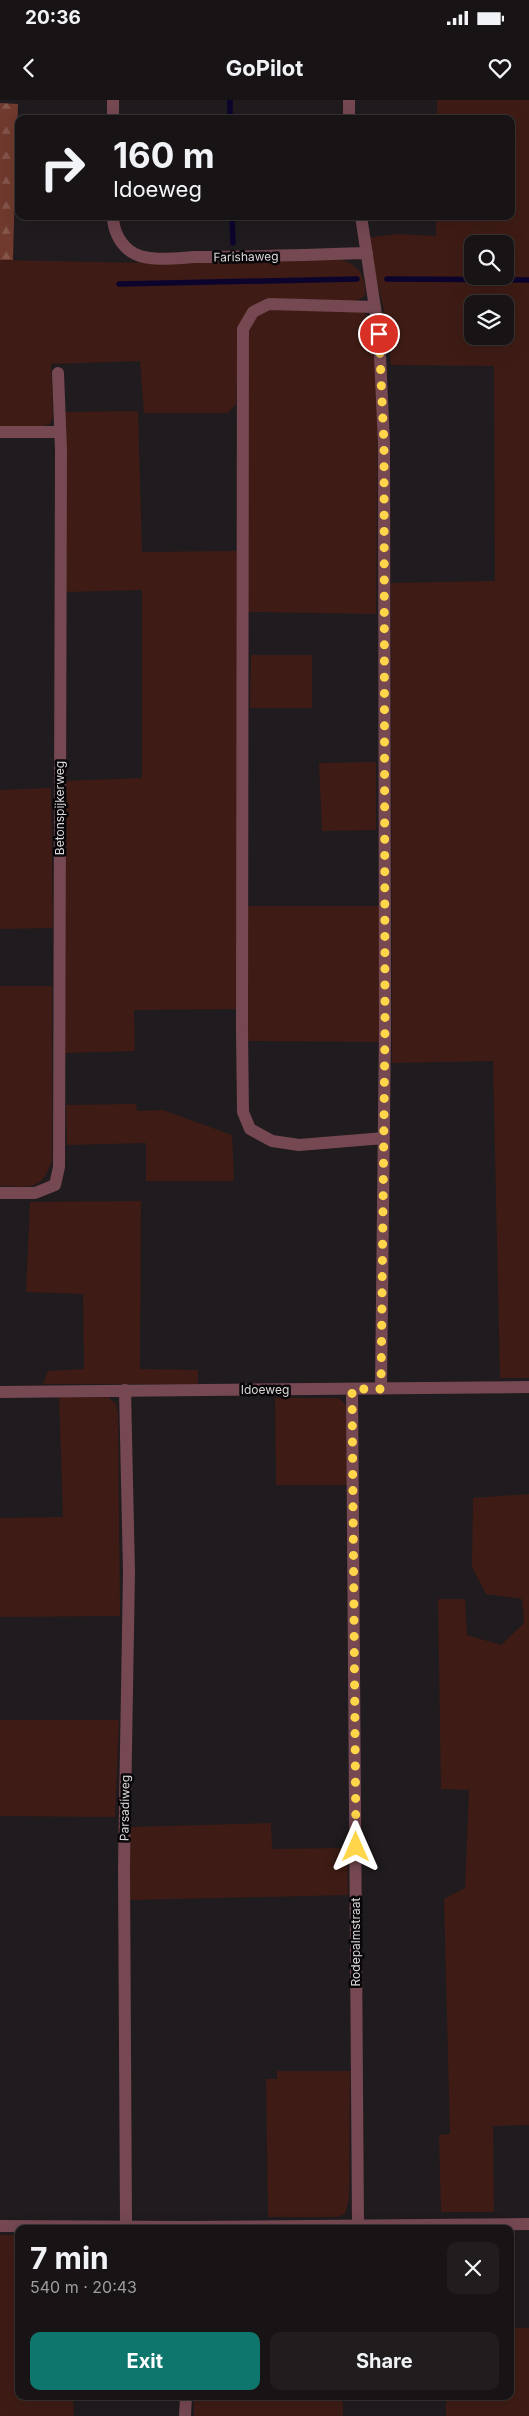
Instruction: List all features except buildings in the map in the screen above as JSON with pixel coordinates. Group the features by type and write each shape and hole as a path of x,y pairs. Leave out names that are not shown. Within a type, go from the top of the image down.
{"street":[{"path":"112,100 113,115"},
{"path":"349,100 349,115"},
{"name":"Farishaweg","path":"114,220 115,230 127,249 143,257 366,254"},
{"path":"362,220 379,334 384,444 384,1138 381,1389"},
{"path":"374,307 269,304 253,312 243,328 242,1031 244,1112 250,1129 272,1141 299,1145 384,1138"},
{"name":"Betonspijkerweg","path":"0,1193 35,1193 55,1185 59,1167 60,432 58,373"},
{"path":"0,432 60,432"},
{"name":"Idoeweg","path":"0,1392 529,1387"},
{"name":"Rodepalmstraat","path":"352,1389 358,2225"},
{"name":"Parsadiweg","path":"125,1390 128,1572 124,1867 126,2225"},
{"path":"358,2225 529,2224"},
{"path":"0,2226 15,2226"},
{"path":"186,2400 186,2416"}],"shaded area":[{"path":"437,100 529,100 529,1378 500,1378 493,1061 392,1063 391,583 495,581 494,366 391,365 388,328 367,238 397,234 436,236 436,220 515,220 515,115 437,115"},
{"path":"336,259 350,263 359,270 364,281 365,296 355,301 267,298 239,327 236,404 228,413 144,413 140,361 51,364 53,416 50,424 42,427 0,427 0,260 143,263"},
{"path":"273,309 362,311 368,316 374,336 378,389 376,614 248,612 248,331 256,315"},
{"path":"138,411 142,552 238,551 237,1009 134,1010 135,1051 65,1053 64,781 142,778 142,590 65,592 64,412"},
{"path":"251,655 312,655 312,708 250,708"},
{"path":"376,762 376,830 322,831 319,763"},
{"path":"51,788 53,928 0,929 0,790"},
{"path":"247,906 379,906 379,1042 247,1041"},
{"path":"0,986 52,986 52,1160 44,1178 34,1185 0,1186"},
{"path":"136,1104 137,1111 163,1110 232,1135 234,1181 146,1181 146,1143 67,1145 66,1105"},
{"path":"141,1201 140,1369 198,1370 198,1384 43,1384 48,1371 84,1369 83,1294 26,1292 30,1202"},
{"path":"59,1397 108,1397 116,1404 118,1415 120,1616 0,1617 0,1518 63,1517"},
{"path":"275,1398 339,1398 348,1407 347,1485 276,1485"},
{"path":"529,1494 529,2125 493,2126 494,2212 441,2212 439,2135 450,2134 444,1899 465,1888 469,1790 441,1789 438,1599 465,1599 467,1635 501,1645 524,1623 522,1599 486,1594 472,1567 473,1498"},
{"path":"0,1720 119,1720 115,1817 0,1816"},
{"path":"271,1823 272,1849 347,1848 348,1895 129,1900 131,1827"},
{"path":"277,2071 350,2071 349,2198 345,2214 337,2217 268,2217 266,2079 277,2079"},
{"path":"0,2235 15,2235 15,2400 73,2400 74,2416 0,2416"},
{"path":"514,2328 529,2328 529,2416 446,2416 446,2400 514,2400"},
{"path":"194,2400 343,2400 343,2416 194,2416"}],"green space":[{"path":"0,103 18,104 18,115 15,115 13,260 0,260"}],"waterway":[{"path":"230,100 230,115"},
{"path":"232,220 233,243"},
{"path":"119,284 357,279"},
{"path":"387,279 529,280"}],"route":[{"path":"356,1847 352,1389 381,1389 385,1027 384,444 379,334"}]}
